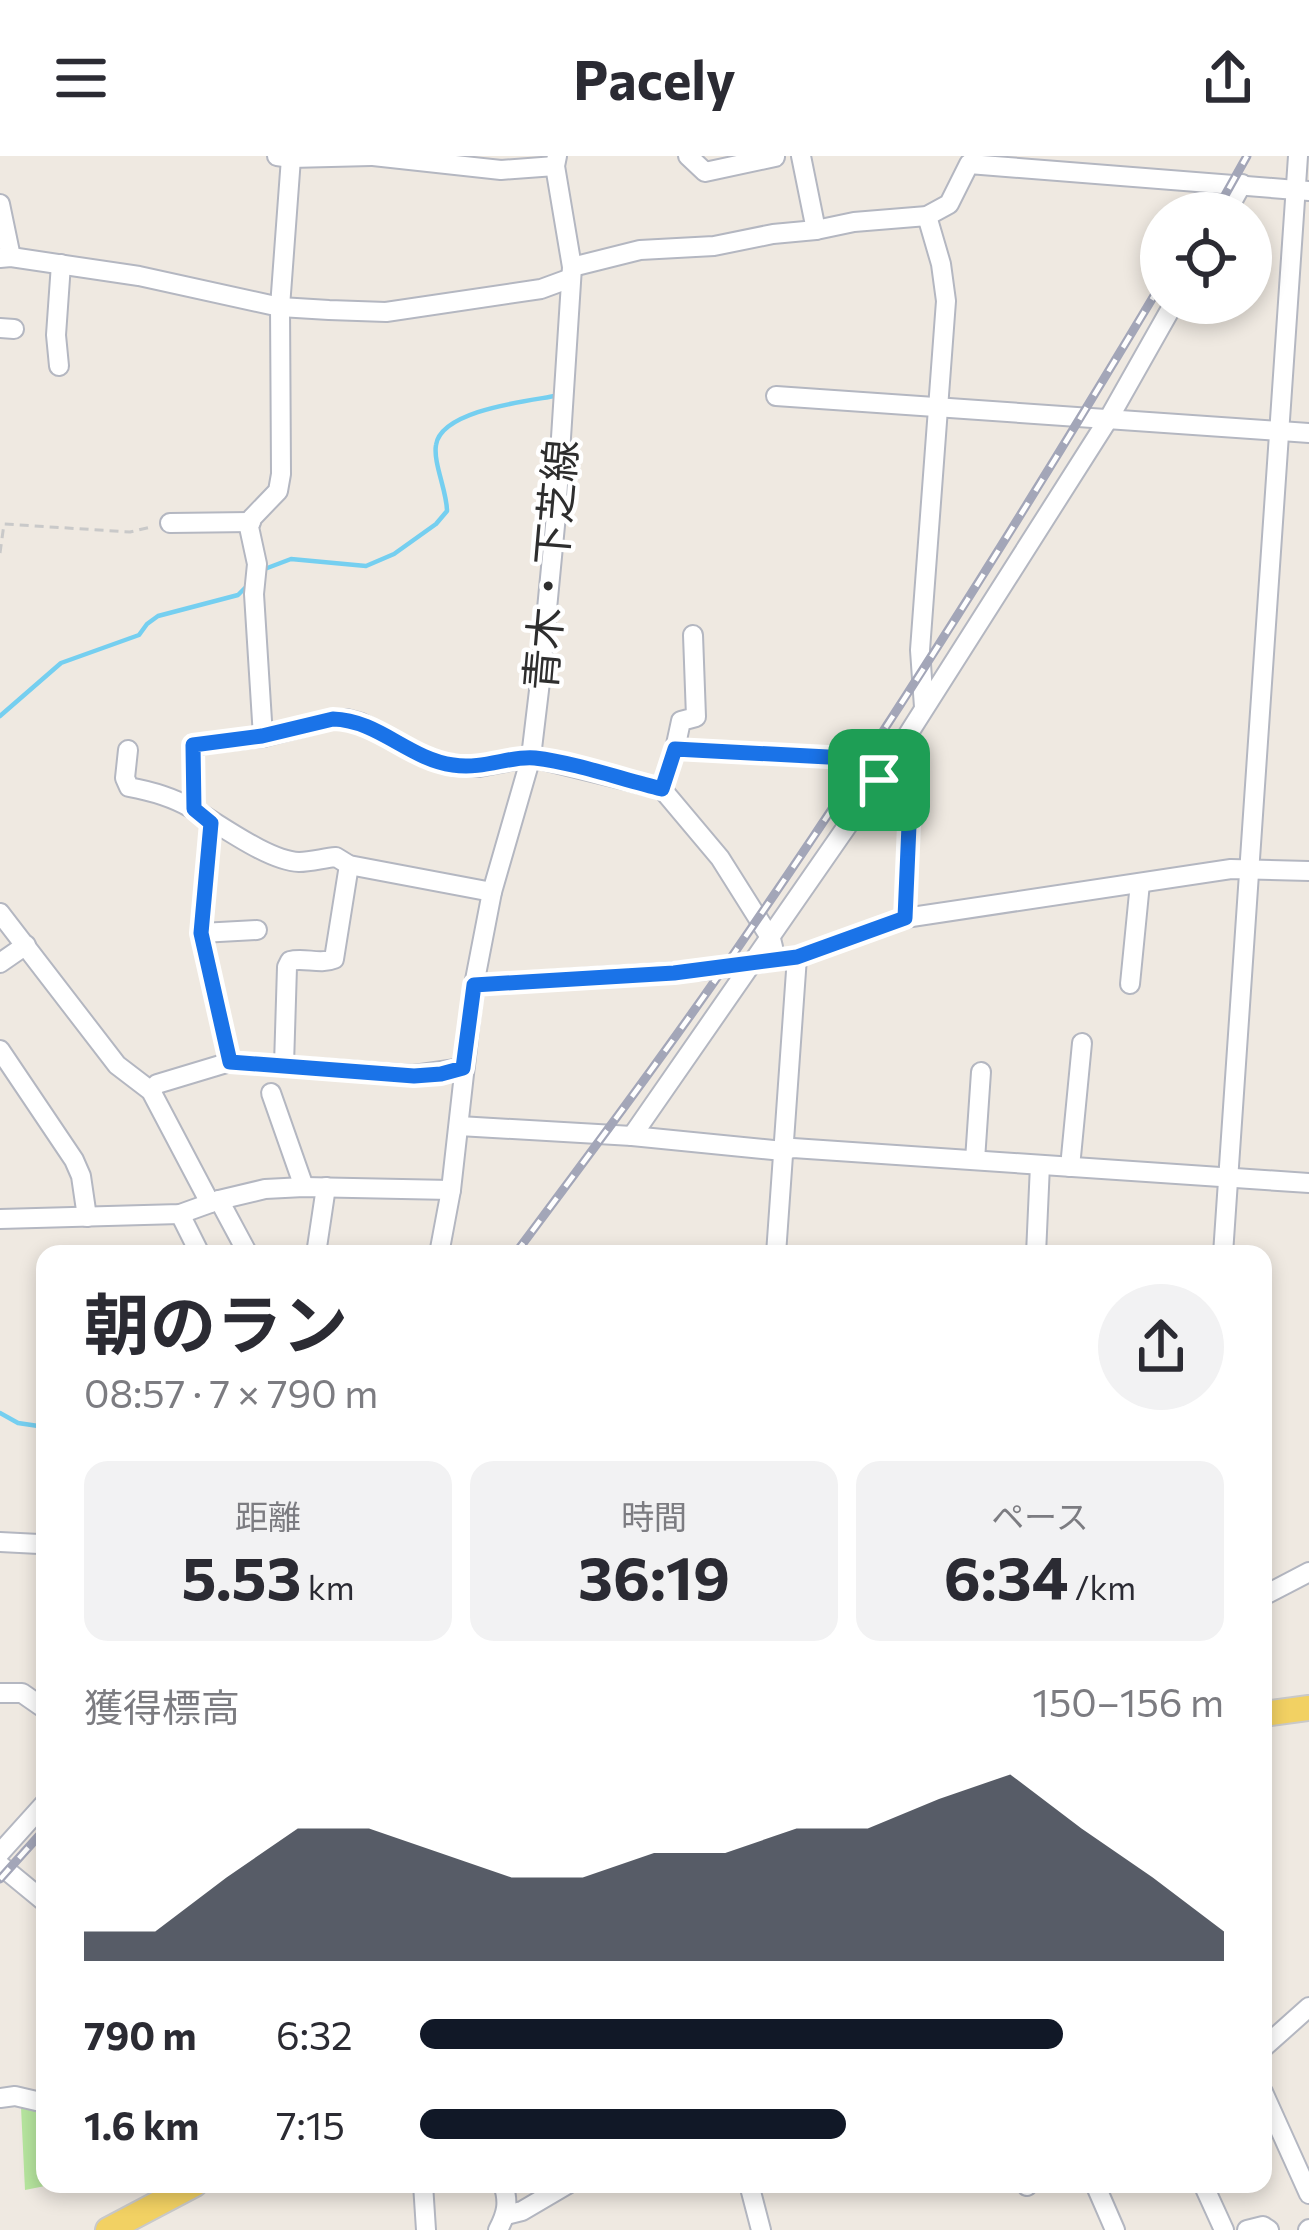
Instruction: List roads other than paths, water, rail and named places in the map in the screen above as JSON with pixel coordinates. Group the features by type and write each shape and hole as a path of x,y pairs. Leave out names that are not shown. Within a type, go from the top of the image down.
{"main road":[{"path":"1272,1713 1309,1708"},
{"path":"108,2230 177,2193"}],"street":[{"path":"262,736 256,564 249,527 278,491 281,475 284,157 372,156 501,170 556,161"},
{"path":"688,156 705,172 775,157"},
{"path":"801,156 817,230"},
{"path":"1224,1245 1280,431 1302,190 1298,156"},
{"path":"0,204 6,257 139,276 280,308 386,312 541,289 640,250 715,246 773,233 927,216 949,204 967,160 1302,190"},
{"name":"青木・下芝線","path":"441,1245 474,985 492,892 531,757 556,515 572,273 556,161"},
{"path":"1238,192 1242,184"},
{"path":"924,707 920,650 946,301 927,216"},
{"path":"59,366 56,335 61,264"},
{"path":"632,1136 879,780 1109,418 1162,324"},
{"path":"776,396 1309,433"},
{"path":"170,524 251,522"},
{"path":"662,789 681,722 696,717 693,635"},
{"path":"194,809 193,745 262,736 333,719 361,723 428,758 452,765 479,767 531,757 662,789 721,858 771,939 776,960"},
{"path":"675,749 847,758 910,802 905,918"},
{"path":"128,751 125,778 129,787 169,797 284,860 336,856 349,865 492,892"},
{"path":"211,823 201,933 230,1062"},
{"path":"284,1064 286,967 299,958 334,959 349,865"},
{"path":"474,985 674,973 776,960 797,957 905,918 1231,869 1309,871"},
{"path":"1130,984 1140,883"},
{"path":"0,913 117,1065 151,1091 242,1245"},
{"path":"201,933 257,930"},
{"path":"0,962 26,945"},
{"path":"777,1245 797,957"},
{"path":"1070,1167 1082,1042"},
{"path":"0,1050 74,1160 87,1217"},
{"path":"151,1091 157,1084 230,1062 414,1076 463,1068"},
{"path":"975,1160 981,1072"},
{"path":"271,1093 304,1187"},
{"path":"459,1126 1309,1184"},
{"path":"1036,1245 1040,1165"},
{"path":"317,1245 326,1187"},
{"path":"0,1219 180,1214 265,1189 451,1190"},
{"path":"180,1214 196,1245"},
{"path":"0,1542 36,1544"},
{"path":"1272,1591 1309,1572"},
{"path":"0,1694 22,1693 36,1703"},
{"path":"0,1853 36,1813"},
{"path":"0,1865 36,1895"},
{"path":"1272,2040 1309,2007"},
{"path":"0,2098 36,2101"},
{"path":"1272,2112 1309,2194"},
{"path":"423,2193 425,2230"},
{"path":"502,2223 506,2193"},
{"path":"502,2223 553,2193"},
{"path":"751,2193 761,2230"},
{"path":"1099,2193 1115,2230"},
{"path":"1207,2193 1223,2230"},
{"path":"1247,2230 1269,2230"}],"waterway":[{"path":"262,570 291,559 366,566 394,554 447,511 436,452 441,433 487,409 555,396"},
{"path":"0,716 61,663 139,635 158,616 238,595 250,583"},
{"path":"0,1413 36,1426"}],"railway":[{"path":"1227,192 1247,156"},
{"path":"522,1245 664,1053 804,851 961,610 1140,319"},
{"path":"0,1879 36,1839"}]}
